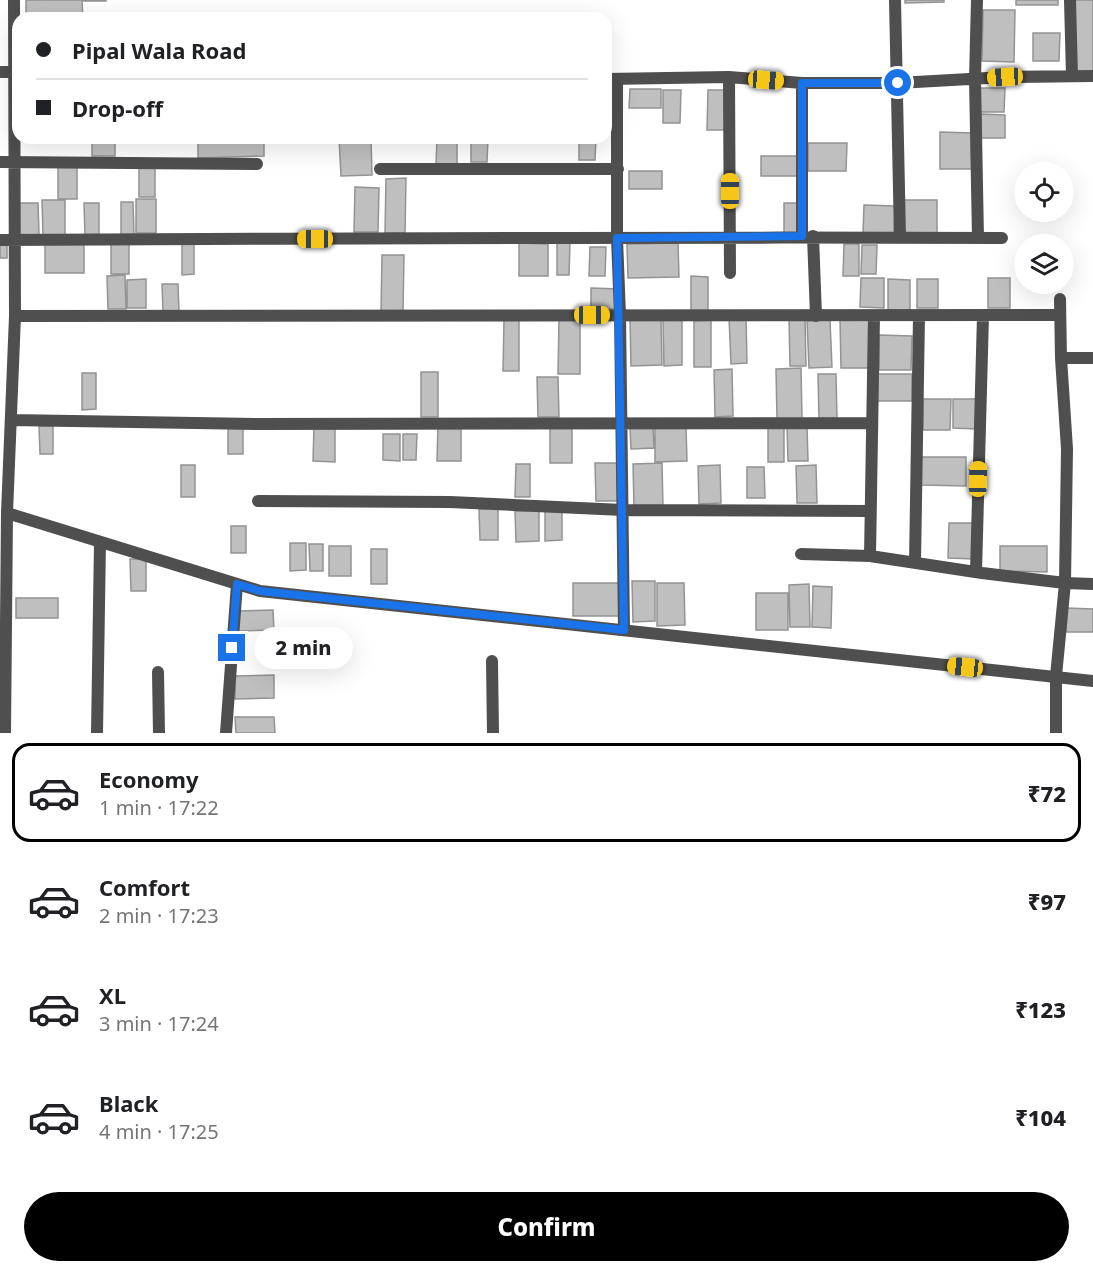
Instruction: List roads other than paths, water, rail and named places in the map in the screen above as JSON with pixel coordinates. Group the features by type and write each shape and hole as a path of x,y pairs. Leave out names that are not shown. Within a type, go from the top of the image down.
{"street":[{"path":"895,0 900,237"},
{"path":"977,0 975,79 978,238"},
{"path":"1070,0 1072,76"},
{"path":"624,630 617,238 618,169 612,79 729,77 802,83 898,83 1005,77 1093,76"},
{"path":"729,77 730,273"},
{"path":"802,83 807,236 816,316"},
{"path":"5,733 2,697 15,316 15,144"},
{"path":"0,162 257,164"},
{"path":"380,169 618,169"},
{"path":"0,240 138,237 1002,238"},
{"path":"1056,733 1056,676 1065,583 1067,449 1060,299"},
{"path":"15,316 1060,315"},
{"path":"870,556 874,316"},
{"path":"915,562 919,316"},
{"path":"976,572 983,316"},
{"path":"1061,358 1093,358"},
{"path":"11,420 258,424 872,423"},
{"path":"258,501 450,502 623,510 870,511"},
{"path":"7,513 260,591 1093,681"},
{"path":"97,733 100,542"},
{"path":"801,554 870,556 976,572 1065,583 1093,584"},
{"path":"226,733 237,584"},
{"path":"492,661 493,733"},
{"path":"158,672 159,733"}]}
